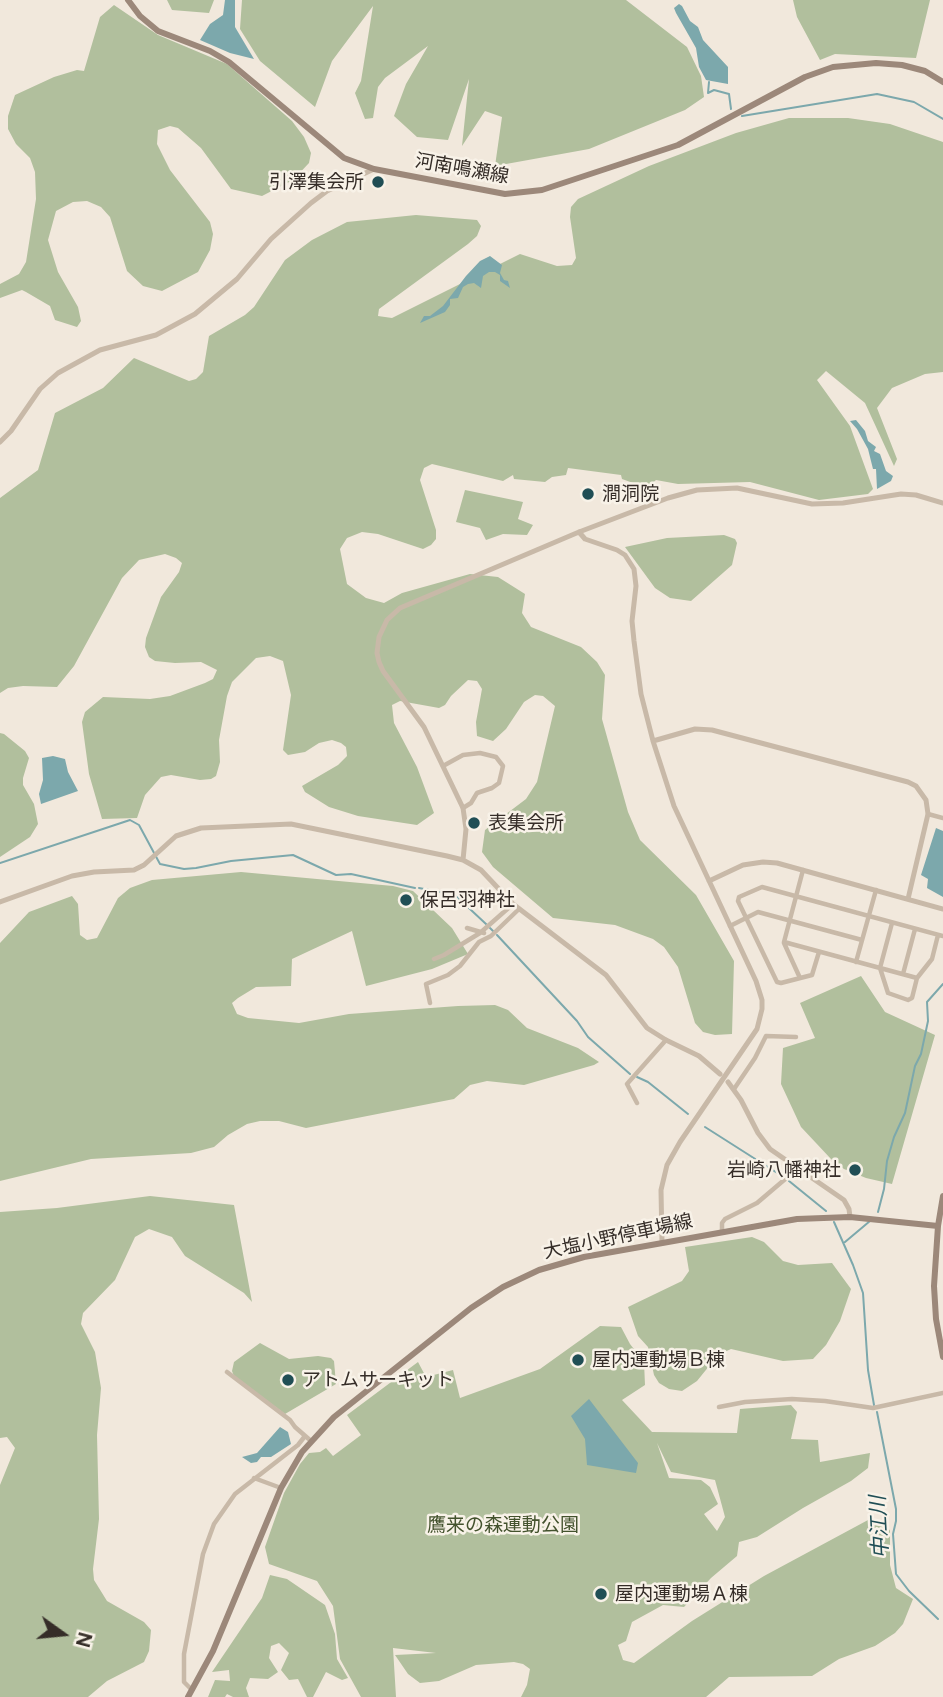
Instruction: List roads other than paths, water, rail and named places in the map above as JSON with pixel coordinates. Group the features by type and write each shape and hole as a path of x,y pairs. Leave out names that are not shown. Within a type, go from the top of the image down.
{"main road":[{"name":"河南鳴瀬線","path":"128,0 139,16 152,27 229,62 344,158 374,169 505,194 529,193 678,145 805,77 833,67 876,63 902,65 925,71 943,82"},
{"path":"943,1196 938,1226 935,1302 943,1357"},
{"name":"大塩小野停車場線","path":"190,1694 213,1651 281,1488 308,1439 471,1308 503,1287 521,1277 564,1261 797,1219 850,1216 938,1226"}],"street":[{"path":"0,442 12,431 40,389 58,373 100,350 156,335 195,314 237,279 291,219 327,191 374,169"},
{"path":"463,860 467,829 463,808 419,719 383,671 377,653 383,628 400,608 668,498 711,488 752,491 812,504 843,503 901,494 916,495 943,503"},
{"path":"579,533 584,539 625,555 634,569 634,641 641,694 653,741 674,806 760,990 761,1018 751,1038 673,1153 661,1191 662,1242"},
{"path":"653,741 695,729 720,731 908,782 922,792 928,814 908,899"},
{"path":"443,766 463,755 480,753 496,757 503,766 499,783 477,793 471,803 463,808"},
{"path":"928,814 943,818"},
{"path":"0,902 72,876 134,870 144,865 176,836 201,828 291,824 463,860 481,870 513,904 606,975 639,1020 666,1040 699,1056 720,1074"},
{"path":"709,881 743,865 777,863 943,909"},
{"path":"800,978 784,943 803,870"},
{"path":"819,952 814,972 781,984 777,982 738,901 739,897 758,887 941,936 932,959 917,978 912,998 908,1000 888,993 880,968 892,923"},
{"path":"856,962 876,890"},
{"path":"434,959 444,956 481,932 513,904"},
{"path":"430,1003 426,984 448,975 460,966 479,942 491,936 519,909"},
{"path":"730,926 758,912 862,940"},
{"path":"467,928 491,936"},
{"path":"903,974 915,929"},
{"path":"784,943 917,978"},
{"path":"734,1089 755,1058 766,1035 796,1037"},
{"path":"637,1103 627,1084 666,1040"},
{"path":"728,1082 763,1141 781,1158 844,1200 850,1216"},
{"path":"722,1231 725,1219 757,1203 797,1169"},
{"path":"190,1694 184,1682 184,1654 208,1538 235,1494 308,1439 290,1420 227,1372"},
{"path":"719,1407 745,1402 792,1399 873,1408 943,1393"},
{"path":"254,1478 281,1488"}],"water":[{"path":"225,0 235,0 235,27 254,59 230,53 200,40 210,24 223,15"},
{"path":"679,4 690,21 698,27 703,40 728,67 728,84 706,80 699,67 696,48 674,8"},
{"path":"490,256 502,265 500,273 504,280 508,281 510,288 500,281 500,275 489,272 483,276 481,288 474,283 468,284 463,287 458,298 450,299 450,305 445,312 420,323 424,316 430,316 443,306 480,261"},
{"path":"856,420 865,431 868,441 876,447 874,451 880,454 886,471 893,476 891,481 877,489 876,469 873,469 868,449 850,421"},
{"path":"53,756 65,759 68,772 78,791 41,804 39,794 43,780 42,758"},
{"path":"936,828 943,831 943,897 927,888 928,879 921,875"},
{"path":"589,1399 638,1463 636,1473 587,1465 585,1439 571,1416"},
{"path":"280,1427 288,1432 291,1444 271,1457 261,1457 257,1462 251,1463 242,1457 257,1453"}],"waterway":[{"path":"709,82 708,93 714,90 729,94 731,109"},
{"path":"742,116 877,94 914,102 943,119"},
{"path":"0,863 130,820 139,825 160,864 184,869 293,855 336,875 351,874 415,888"},
{"path":"419,888 455,895 486,924"},
{"path":"490,928 493,931"},
{"path":"497,935 577,1021 588,1037 630,1074"},
{"path":"878,1212 887,1161 905,1113 915,1066 921,1054 928,1021 927,1002 943,984"},
{"path":"637,1077 648,1082 688,1114"},
{"path":"705,1127 782,1176"},
{"path":"789,1181 826,1211"},
{"path":"845,1242 870,1221"},
{"name":"中江川","path":"834,1222 863,1293 868,1370 874,1405"},
{"name":"中江川","path":"877,1412 896,1509 893,1534 896,1574 938,1619"}],"place":[{"name":"引澤集会所","path":"378,182"},
{"name":"澗洞院","path":"588,494"},
{"name":"表集会所","path":"474,823"},
{"name":"保呂羽神社","path":"406,900"},
{"name":"岩崎八幡神社","path":"855,1170"},
{"name":"屋内運動場Ｂ棟","path":"578,1360"},
{"name":"アトムサーキット","path":"288,1380"},
{"name":"屋内運動場Ａ棟","path":"601,1594"}],"park label":[{"name":"鷹来の森運動公園","path":"503,1525"}]}
